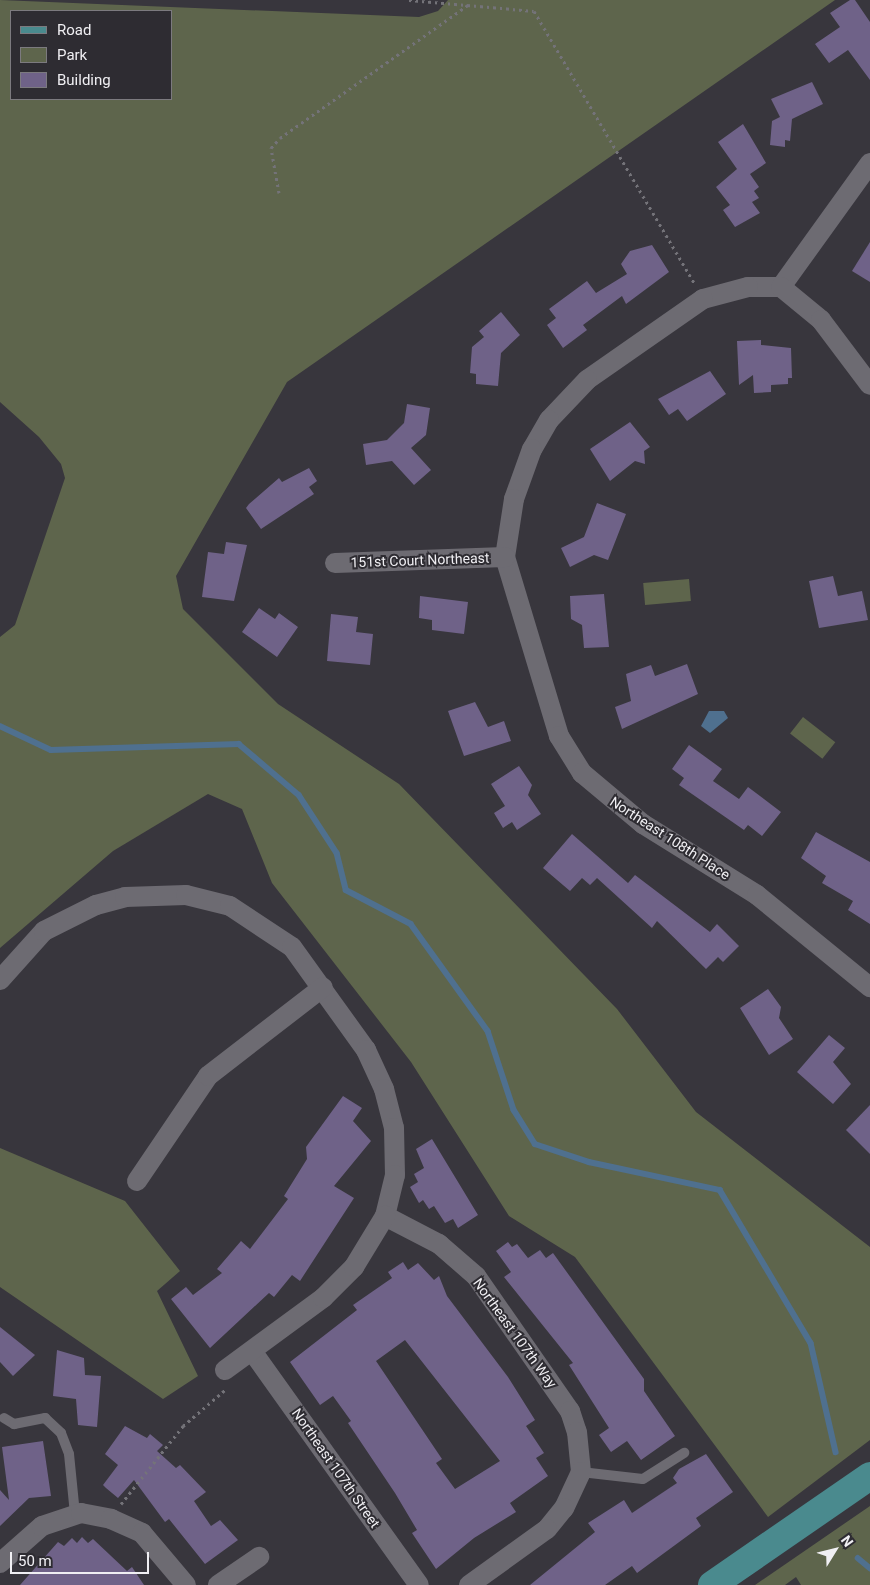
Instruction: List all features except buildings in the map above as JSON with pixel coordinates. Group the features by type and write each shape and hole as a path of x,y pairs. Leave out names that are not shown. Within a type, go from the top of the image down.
{"main road":[{"path":"712,1585 869,1479"}],"street":[{"path":"781,287 870,163"},
{"path":"505,557 514,499 532,449 549,420 587,380 703,299 748,287 781,287 821,320 870,385"},
{"name":"151st Court Northeast","path":"335,563 505,557"},
{"name":"Northeast 108th Place","path":"505,557 559,736 582,773 643,824 757,895 870,987"},
{"path":"0,980 28,945 67,918 125,897 186,895 230,906 267,926 292,947 366,1050 384,1089 394,1128 395,1176 384,1216 354,1267 323,1298 252,1351 229,1377"},
{"path":"137,1181 208,1076 323,988"},
{"name":"Northeast 107th Way","path":"384,1216 439,1244 476,1276 570,1411 577,1432 581,1472"},
{"name":"Northeast 107th Street","path":"252,1351 419,1585"},
{"path":"469,1585 547,1529 577,1487 581,1472"},
{"path":"0,1563 42,1526 78,1514 111,1519 142,1534 186,1585"},
{"path":"218,1585 259,1557"}],"lane":[{"path":"4,1418 14,1424 45,1418 61,1433 69,1454 78,1514"},
{"path":"581,1472 643,1479 684,1453"}],"path":[{"path":"409,0 429,0 534,11 703,299"},
{"path":"279,193 271,148 280,138 469,4"},
{"path":"119,1506 183,1426 229,1377"}],"green space":[{"path":"0,0 419,17 438,11 448,0 835,0 287,382 176,576 183,609 278,704 399,784 617,1009 696,1112 870,1247 870,1440 768,1517 575,1257 509,1216 411,1062 272,883 242,809 208,794 113,851 0,948 0,637 15,625 65,478 61,464 39,437 0,402"},
{"path":"689,579 691,601 645,605 643,583"},
{"path":"803,717 835,742 822,759 790,734"},
{"path":"0,1148 125,1201 180,1271 157,1291 198,1376 163,1399 0,1287"},
{"path":"870,1506 870,1585 801,1585 796,1577 785,1585 755,1585"}],"water":[{"path":"709,711 724,711 728,718 710,733 701,726"}],"waterway":[{"path":"0,726 51,750 239,744 299,795 337,853 346,890 411,924 488,1031 514,1110 535,1144 589,1162 720,1190 811,1343 836,1452"},
{"path":"858,1558 870,1568"}]}
